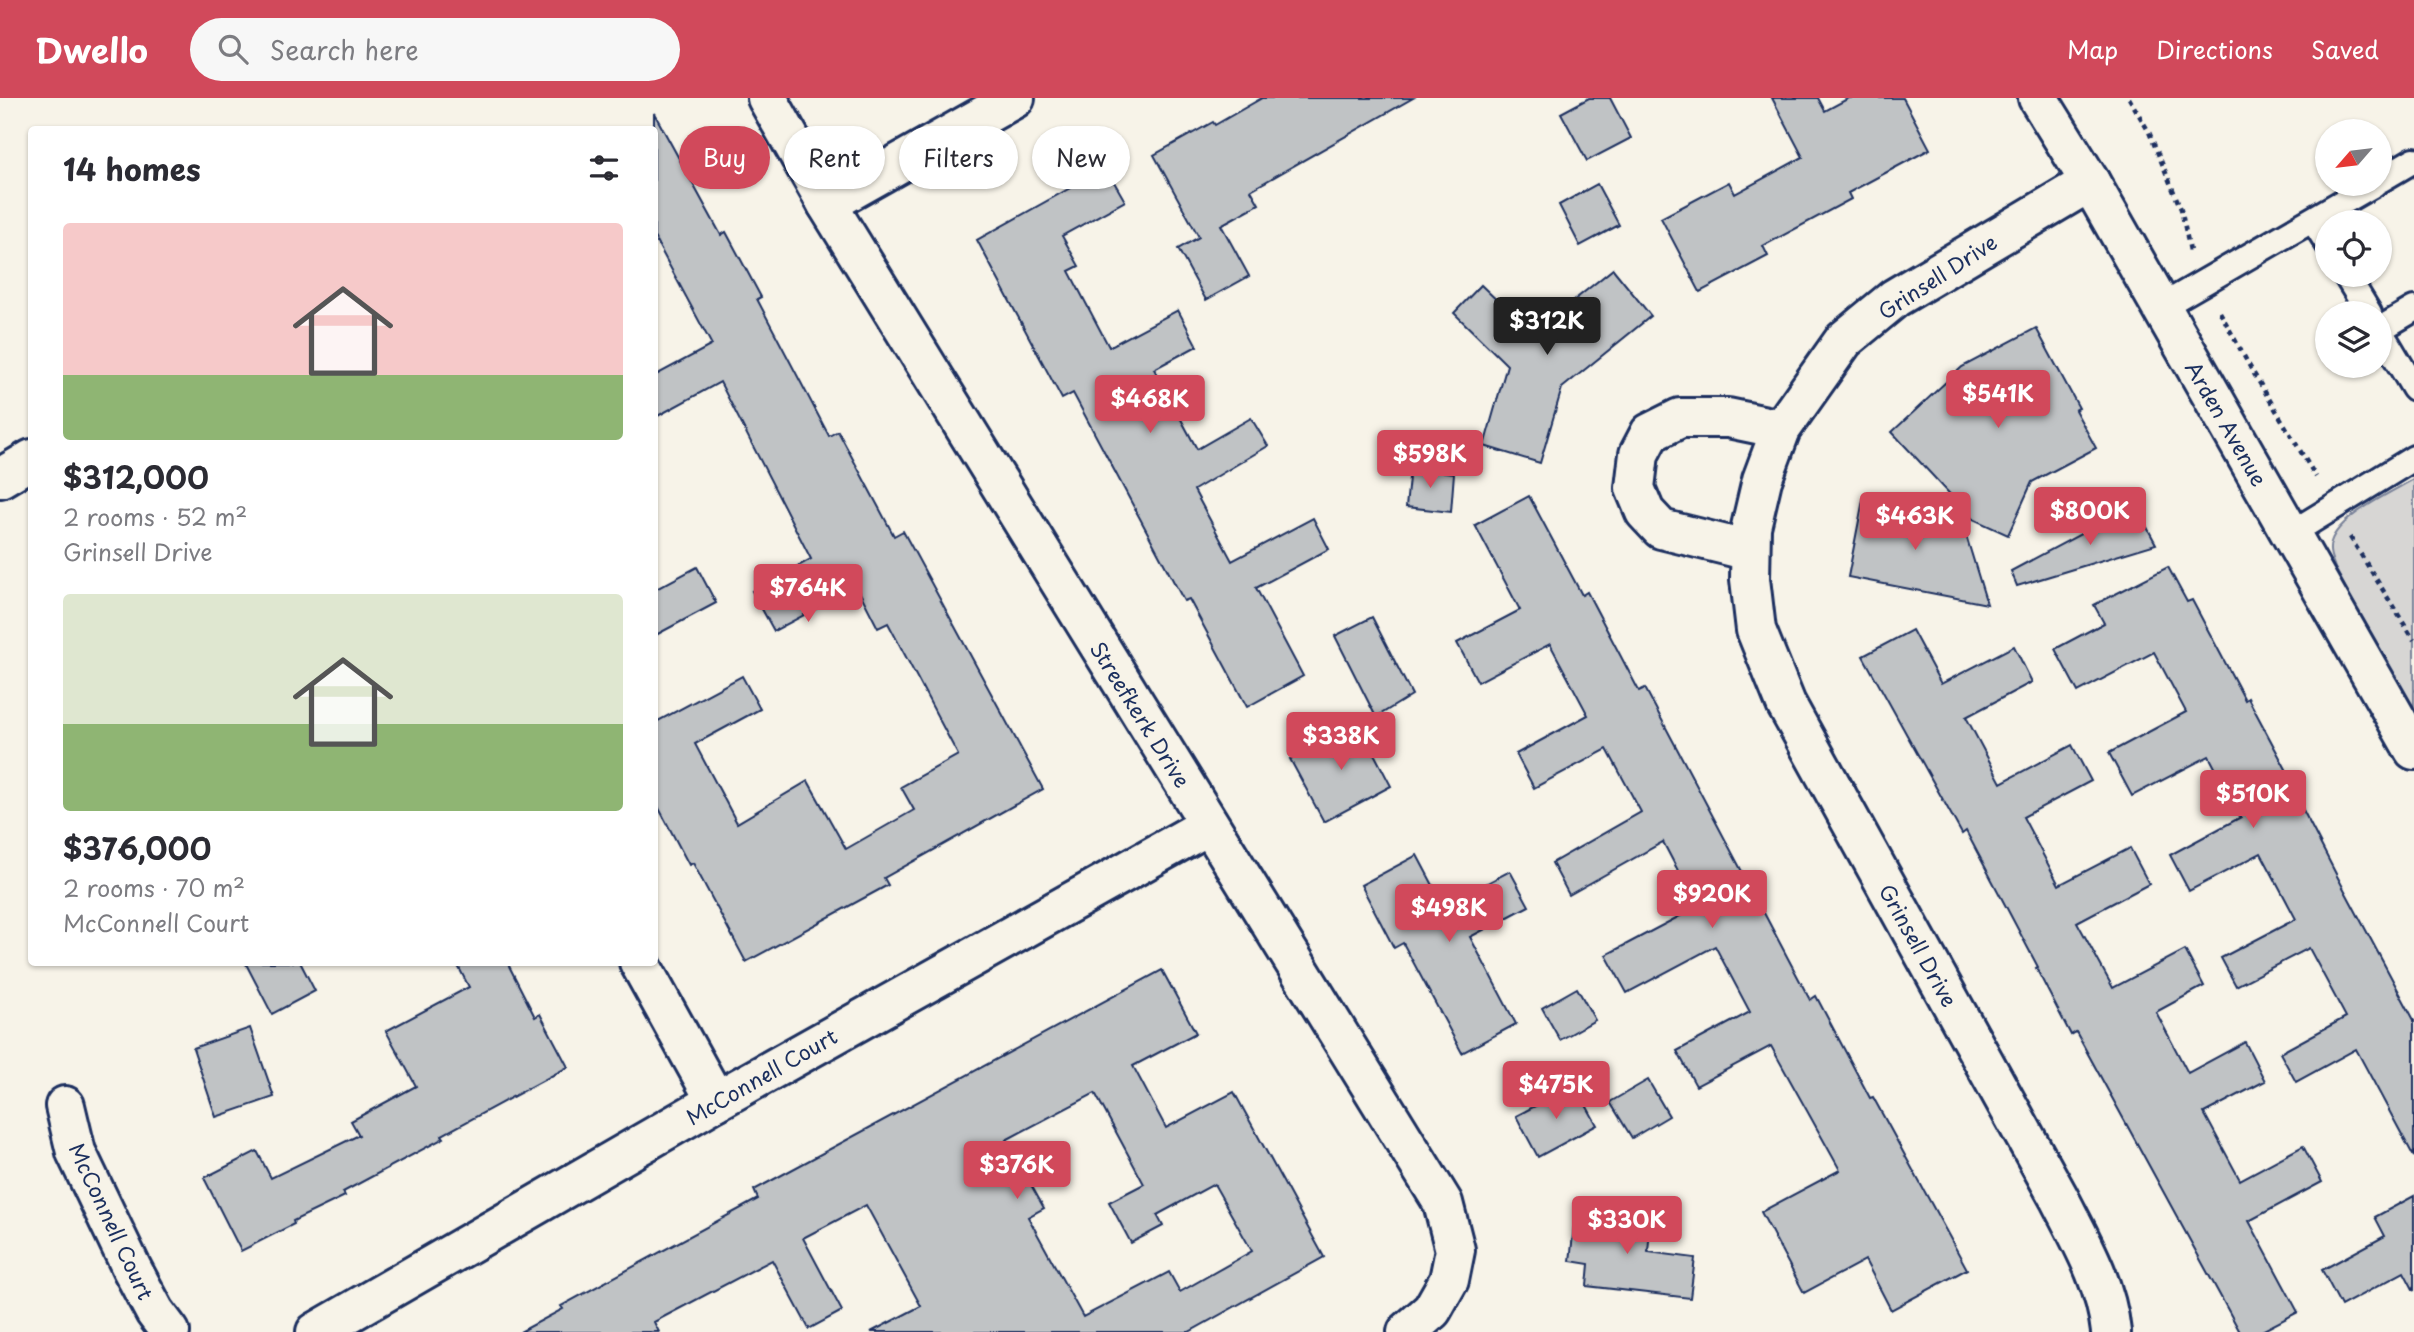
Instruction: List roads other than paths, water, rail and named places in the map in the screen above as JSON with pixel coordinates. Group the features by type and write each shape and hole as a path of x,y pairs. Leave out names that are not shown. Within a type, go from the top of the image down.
{"street":[{"name":"Streefkerk Drive","path":"767,98 827,204 1443,1203 1455,1250 1448,1280 1432,1310 1407,1332"},
{"path":"827,204 1015,98"},
{"name":"Arden Avenue","path":"2038,98 2090,182 2414,750"},
{"name":"Grinsell Drive","path":"2090,182 1895,298 1844,340 1781,429 1762,480 1751,527 1750,579 1756,630 1786,704 2059,1198 2097,1273 2109,1316 2110,1332"},
{"path":"1750,551 1661,528 1645,512 1635,488 1639,454 1650,433 1680,418 1728,418 1781,429"},
{"path":"0,478 28,461"},
{"name":"McConnell Court","path":"316,1332 716,1101 1209,825"},
{"path":"641,966 716,1101"},
{"name":"McConnell Court","path":"65,1106 76,1152 132,1269 155,1312 170,1332"}],"lane":[{"path":"2392,173 2414,160"},
{"path":"2161,307 2354,196"},
{"path":"2392,323 2414,309"},
{"path":"2392,350 2414,388"},
{"path":"2290,534 2414,458"}]}
